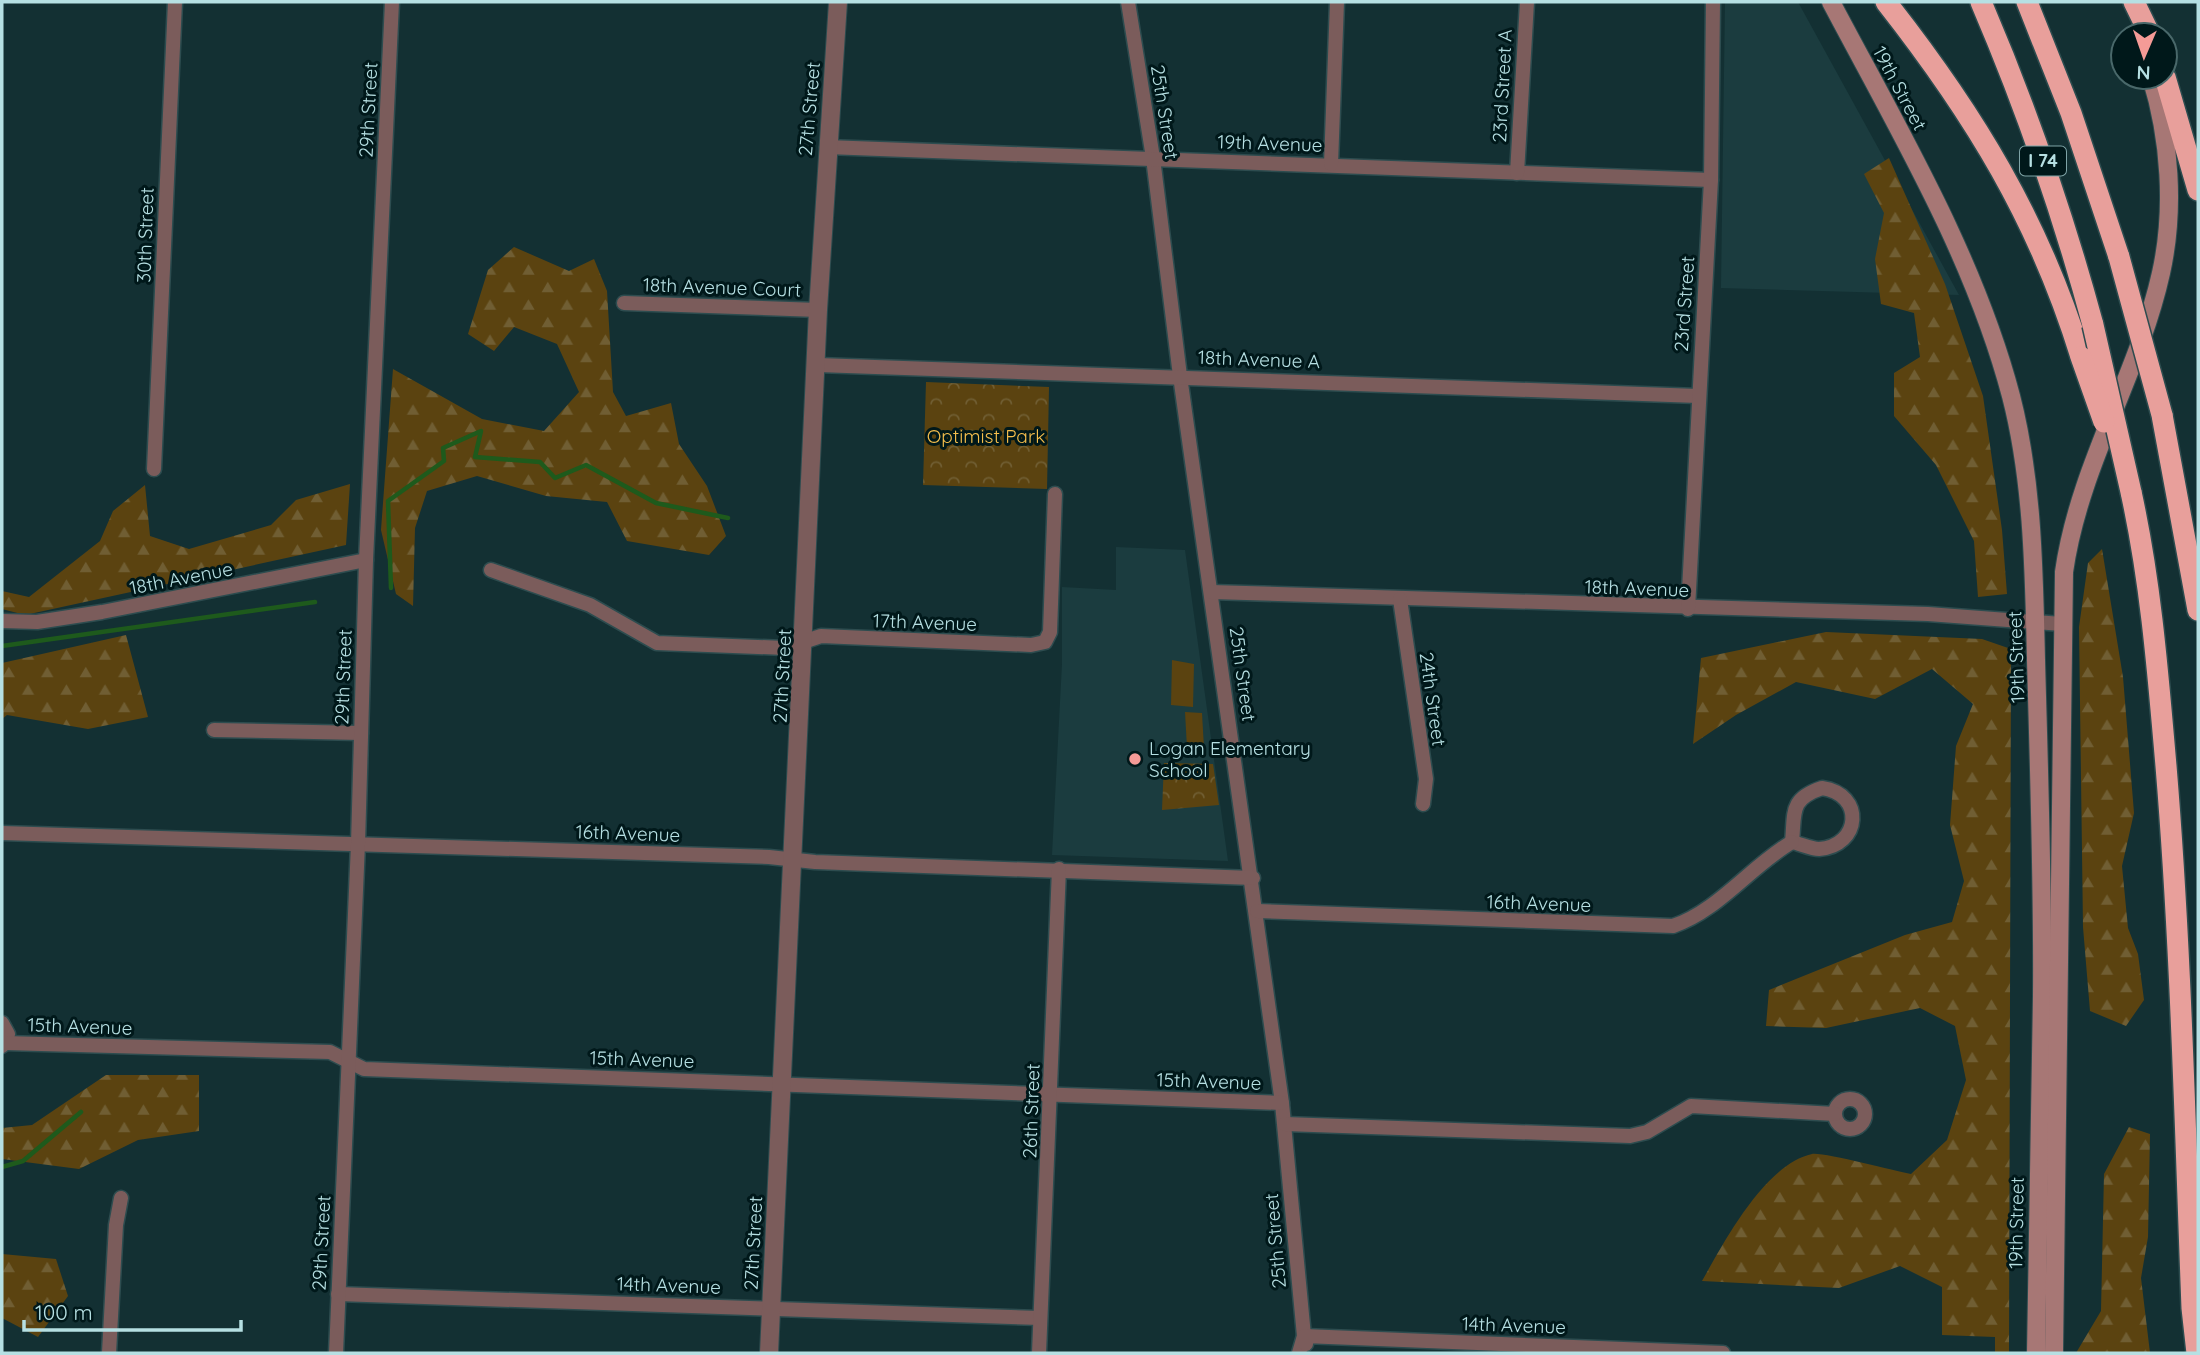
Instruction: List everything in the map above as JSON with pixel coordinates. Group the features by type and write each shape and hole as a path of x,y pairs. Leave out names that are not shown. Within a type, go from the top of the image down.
{"highway":[{"path":"1886,2 1941,72 2015,195 2046,256 2132,492"},
{"name":"I 74","path":"1981,2 2046,171 2093,325 2144,554 2157,646 2175,881 2192,1308 2197,1353"},
{"name":"I 74","path":"2027,2 2071,113 2119,257 2162,415 2198,610"},
{"path":"2132,2 2142,21"},
{"path":"2169,91 2198,190"}],"main road":[{"name":"19th Street","path":"1832,2 1953,238 1996,346 2011,397 2025,474 2036,621 2042,999 2036,1353"},
{"path":"2132,2 2136,21"},
{"name":"19th Street","path":"2054,1353 2064,572 2076,509 2128,372 2161,271 2168,217 2168,186 2160,112 2155,91"}],"street":[{"name":"30th Street","path":"154,469 174,2"},
{"name":"29th Street","path":"336,1353 358,844 366,560 392,2"},
{"name":"27th Street","path":"769,1353 805,642 818,365 818,310 838,2"},
{"name":"25th Street","path":"1128,2 1153,158 1180,376 1253,878 1285,1124 1304,1336 1299,1353"},
{"path":"1331,164 1336,2"},
{"name":"23rd Street A","path":"1517,173 1527,2"},
{"name":"23rd Street","path":"1688,609 1712,180 1713,2"},
{"name":"19th Avenue","path":"827,147 1712,180"},
{"name":"18th Avenue Court","path":"624,303 818,310"},
{"name":"18th Avenue A","path":"818,365 1698,396"},
{"name":"17th Avenue","path":"491,569 590,605 657,643 785,648 821,636 1031,645 1045,642 1050,632 1055,494"},
{"name":"18th Avenue","path":"2,621 37,622 103,612 366,560"},
{"name":"18th Avenue","path":"1211,592 1688,609 1928,614 2062,624"},
{"name":"24th Street","path":"1400,599 1426,779 1423,804"},
{"path":"214,730 361,733"},
{"path":"1822,788 1836,790 1851,806 1853,820 1845,838 1838,843 1815,849 1792,842 1796,806 1808,792 1822,788"},
{"name":"16th Avenue","path":"2,833 1253,878"},
{"name":"16th Avenue","path":"1257,911 1673,926 1693,918 1792,842"},
{"name":"26th Street","path":"1039,1353 1059,869"},
{"name":"15th Avenue","path":"2,1023 8,1034 3,1044 330,1052 364,1069 781,1083 1050,1096 1282,1102"},
{"path":"1285,1124 1630,1136 1647,1132 1691,1106 1835,1114"},
{"path":"109,1353 116,1225 121,1198"},
{"name":"14th Avenue","path":"338,1294 1040,1318"},
{"path":"1304,1336 1308,1353"},
{"name":"14th Avenue","path":"1304,1336 1723,1353"}],"shaded area":[{"path":"1725,2 1798,2 1959,295 1721,288"},
{"name":"Logan Elementary School","path":"1116,547 1185,550 1228,861 1052,855 1062,664 1062,587 1116,590"}],"green space":[{"path":"1889,158 1945,284 1983,396 2002,530 2007,594 1978,597 1974,541 1936,465 1894,416 1894,373 1920,357 1914,313 1881,304 1875,259 1884,213 1864,174"},
{"path":"514,247 569,271 594,259 607,291 613,392 626,416 671,403 679,444 707,486 726,536 709,555 627,541 607,502 546,496 477,476 427,491 415,528 413,606 396,594 381,530 393,369 482,419 544,431 579,392 557,344 514,327 494,351 468,334 488,270"},
{"name":"Optimist Park","path":"926,382 1049,387 1047,489 923,485"},
{"path":"350,484 346,545 25,615 2,609 2,591 29,597 100,541 113,511 145,485 150,536 189,549 271,525 296,500"},
{"path":"2102,549 2123,677 2134,813 2122,866 2128,928 2138,954 2144,1000 2126,1026 2090,1011 2083,927 2079,627 2088,563"},
{"path":"1826,632 1982,639 2011,649 2009,1353 1995,1353 1995,1337 1942,1335 1942,1287 1900,1266 1839,1288 1702,1281 1734,1226 1762,1188 1795,1161 1819,1154 1911,1174 1947,1140 1966,1080 1955,1026 1920,1008 1826,1028 1766,1026 1769,990 1905,935 1952,922 1964,881 1950,825 1956,746 1973,704 1932,669 1875,699 1796,682 1736,715 1693,744 1701,658"},
{"path":"126,635 148,717 88,729 7,715 2,719 2,663"},
{"path":"1172,660 1194,664 1193,707 1171,705"},
{"path":"1185,712 1202,713 1204,748 1187,748"},
{"path":"1164,763 1213,764 1219,805 1162,810"},
{"path":"106,1075 199,1075 199,1131 138,1140 79,1169 2,1159 2,1128 32,1125"},
{"path":"2129,1127 2150,1134 2148,1237 2141,1278 2150,1353 2076,1353 2101,1311 2104,1174"},
{"path":"2,1254 56,1259 68,1296 38,1337 2,1318"}],"waterway":[{"path":"391,588 388,501 444,461 443,448 481,431 475,457 540,462 555,478 586,465 656,503 728,518"},
{"path":"2,646 315,602"},
{"path":"2,1167 23,1161 81,1112"}],"place":[{"name":"Logan Elementary School","path":"1135,759"}]}
